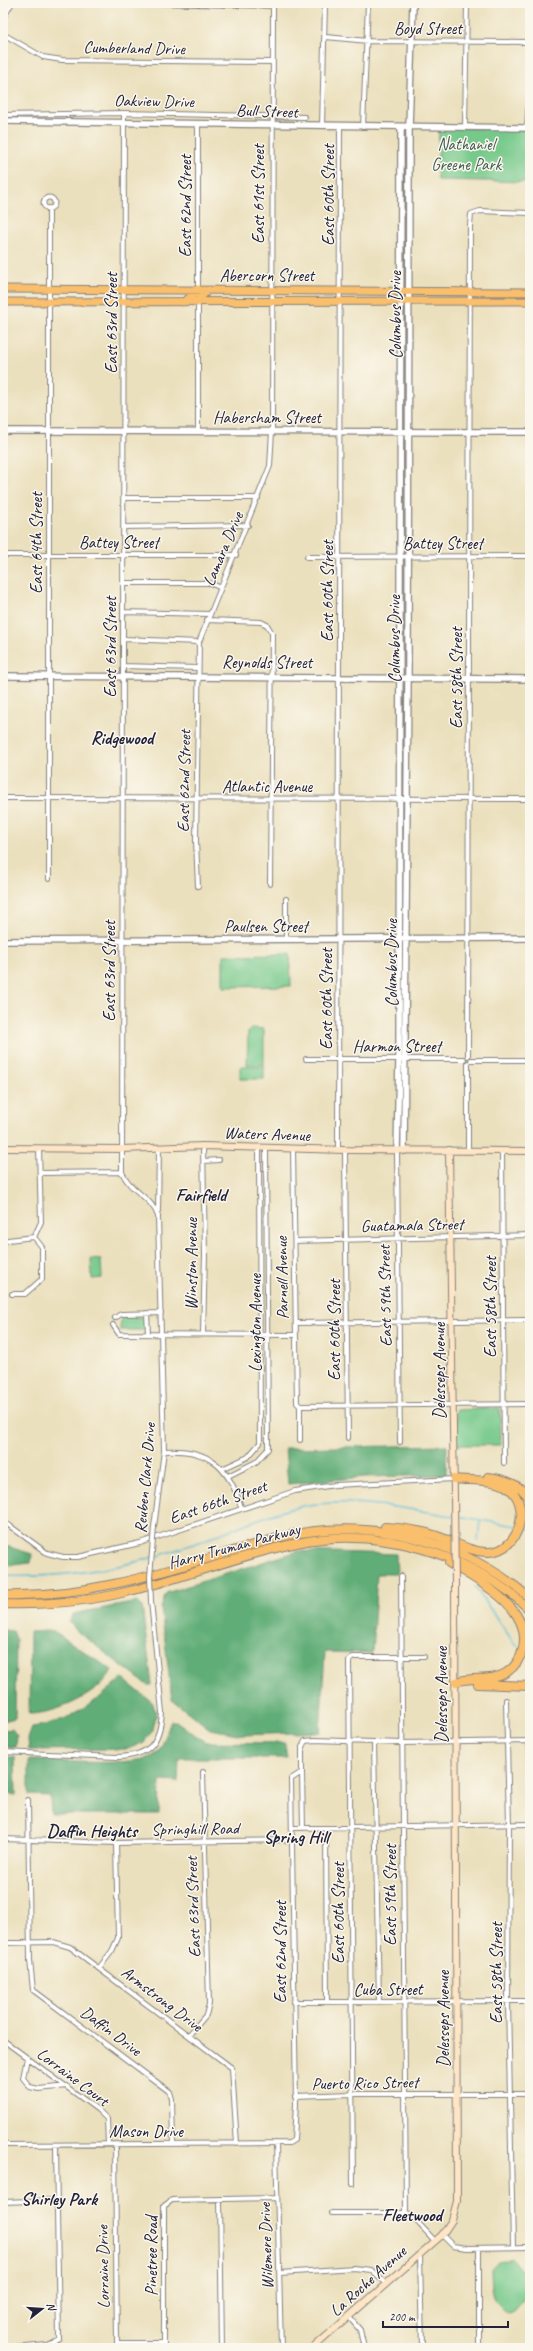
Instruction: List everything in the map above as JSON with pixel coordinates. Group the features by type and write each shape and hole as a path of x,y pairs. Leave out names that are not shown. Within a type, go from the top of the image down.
{"highway":[{"path":"454,1480 488,1477 503,1479 516,1485 530,1499"},
{"path":"303,1532 345,1525 406,1529 435,1535 478,1551 490,1552 499,1550 514,1539 519,1530 521,1512 516,1497 505,1486 493,1482 454,1480"},
{"name":"Harry Truman Parkway","path":"3,1595 62,1594 113,1586 303,1532 369,1530 424,1540 482,1564 510,1581 530,1598"},
{"name":"Harry Truman Parkway","path":"3,1604 62,1603 109,1596 268,1550 306,1541 360,1538 406,1544 436,1553 478,1572 504,1588 530,1610"},
{"path":"406,1544 448,1562 507,1603 519,1618 524,1631 525,1643 522,1654 515,1665 507,1672 497,1677 462,1680 456,1682"},
{"path":"456,1682 462,1684 507,1684 530,1686"}],"main road":[{"name":"Abercorn Street","path":"3,289 198,289 409,293 470,291 530,292"},
{"path":"181,302 191,297 198,289"},
{"path":"198,302 199,298 209,290"},
{"name":"Abercorn Street","path":"3,302 530,301"},
{"name":"Waters Avenue","path":"3,1148 122,1149 203,1146 338,1150 530,1151"},
{"name":"Delesseps Avenue","path":"442,2235 452,2220 457,2200 458,2095 452,1237 449,1150"},
{"name":"La Roche Avenue","path":"313,2348 442,2235"}],"street":[{"path":"3,18 12,3"},
{"path":"158,3 273,5"},
{"path":"322,126 326,3"},
{"path":"363,127 368,41 368,3"},
{"name":"Columbus Drive","path":"397,1150 406,940 409,127 413,3"},
{"path":"465,127 467,3"},
{"name":"East 61st Street","path":"272,432 271,125 273,5"},
{"name":"Cumberland Drive","path":"3,34 43,57 62,60 272,62"},
{"name":"Boyd Street","path":"326,37 368,41 467,40 530,42"},
{"path":"529,128 530,83"},
{"name":"Oakview Drive","path":"3,115 124,113 305,117"},
{"name":"East 63rd Street","path":"122,1172 124,113"},
{"name":"Bull Street","path":"3,121 198,123 340,127 529,128"},
{"name":"East 62nd Street","path":"198,123 198,289"},
{"name":"East 60th Street","path":"338,1150 341,432 340,127"},
{"name":"Columbus Drive","path":"401,127 399,940 404,1151"},
{"name":"East 64th Street","path":"49,208 49,879"},
{"name":"East 58th Street","path":"468,1151 468,938 470,799 468,679 471,214 480,211 530,213"},
{"path":"198,302 198,431"},
{"name":"Habersham Street","path":"3,431 530,432"},
{"name":"Lamara Drive","path":"198,676 197,668 199,642 206,620 236,555 270,466 272,432"},
{"path":"124,498 258,498"},
{"path":"124,526 248,525"},
{"name":"Battey Street","path":"3,555 236,555"},
{"name":"Battey Street","path":"307,557 530,556"},
{"path":"123,584 210,583 221,588"},
{"path":"123,612 209,614"},
{"path":"206,620 261,622 267,625 272,632 270,884"},
{"path":"123,639 199,642"},
{"path":"123,666 197,668"},
{"name":"Reynolds Street","path":"3,676 340,676 530,679"},
{"name":"East 62nd Street","path":"198,676 196,841 198,886"},
{"name":"Atlantic Avenue","path":"3,798 530,799"},
{"path":"286,899 286,940"},
{"name":"Paulsen Street","path":"3,941 406,940 530,938"},
{"name":"Harmon Street","path":"306,1059 469,1060"},
{"path":"469,1060 530,1060"},
{"name":"Winston Avenue","path":"203,1146 205,1254 204,1334"},
{"path":"34,1237 41,1222 39,1148"},
{"name":"Reuben Clark Drive","path":"3,1752 132,1757 145,1752 161,1730 162,1712 150,1577 154,1527 164,1451 158,1216 159,1148"},
{"name":"Lexington Avenue","path":"259,1148 261,1438"},
{"name":"Lexington Avenue","path":"228,1476 243,1470 262,1456 268,1449 266,1148"},
{"name":"Parnell Avenue","path":"293,1149 296,1335 298,1403 300,1406 300,1440"},
{"name":"East 60th Street","path":"345,1150 348,1322 348,1438"},
{"name":"East 59th Street","path":"397,1150 400,1442"},
{"name":"East 58th Street","path":"502,1151 504,1463"},
{"path":"204,1161 219,1160"},
{"path":"40,1173 122,1172 130,1186 152,1203 158,1216"},
{"name":"Guatamala Street","path":"295,1241 530,1236"},
{"path":"3,1243 8,1240 34,1237"},
{"path":"12,1294 25,1294 42,1279 42,1247 34,1237"},
{"path":"260,1241 267,1240"},
{"path":"147,1313 148,1334"},
{"path":"115,1318 121,1314 161,1313"},
{"path":"296,1323 530,1320"},
{"path":"113,1325 120,1334 296,1335"},
{"path":"300,1406 530,1404"},
{"path":"222,1469 248,1456 260,1443 261,1438 268,1438"},
{"path":"164,1451 192,1451 209,1458 228,1476 236,1491 241,1508"},
{"name":"East 66th Street","path":"3,1521 41,1549 57,1556 69,1557 97,1554 140,1543 284,1493 317,1487 454,1480"},
{"name":"East 59th Street","path":"401,1576 403,2002 406,2213"},
{"name":"East 60th Street","path":"354,2184 351,2002 349,1662 354,1657 402,1657"},
{"path":"402,1657 424,1657"},
{"name":"East 58th Street","path":"506,1700 509,1825 508,2001 513,2246"},
{"path":"302,1828 302,1747 305,1741 317,1740 402,1743 530,1741 530,1757"},
{"path":"374,1742 379,2002"},
{"name":"East 63rd Street","path":"189,2035 206,2015 209,2004 203,1772"},
{"name":"East 62nd Street","path":"289,2143 294,2140 296,2135 291,1779 302,1772"},
{"path":"28,1800 30,1942"},
{"path":"292,1828 530,1824"},
{"path":"326,1828 327,2002"},
{"name":"Springhill Road","path":"3,1839 116,1843 292,1840"},
{"path":"99,1968 112,1951 118,1938 116,1843"},
{"name":"Daffin Drive","path":"30,1942 33,1990 170,2092 172,2098 172,2143"},
{"name":"Armstrong Drive","path":"3,1943 62,1943 99,1968 232,2068 237,2144"},
{"name":"Cuba Street","path":"293,2002 403,2002 457,2000 530,2001"},
{"name":"Lorraine Court","path":"3,2040 67,2086 107,2120 108,2144"},
{"path":"27,2058 23,2078 30,2087 39,2089 67,2086"},
{"name":"Puerto Rico Street","path":"295,2096 352,2094 530,2094"},
{"name":"Mason Drive","path":"3,2145 56,2146 172,2143 289,2143"},
{"name":"Wilemere Drive","path":"276,2143 281,2348"},
{"name":"Lorraine Drive","path":"115,2144 117,2343 164,2343"},
{"path":"15,2348 47,2345 59,2338 56,2146"},
{"name":"Pinetree Road","path":"164,2348 164,2206 172,2200 277,2198"},
{"path":"220,2199 222,2348"},
{"path":"3,2202 58,2200"},
{"path":"332,2213 410,2214 435,2241"},
{"path":"442,2235 453,2246 467,2248 513,2246 530,2247"},
{"path":"479,2248 479,2348"},
{"path":"420,2253 422,2348"},
{"path":"280,2274 354,2268 370,2270 385,2284"},
{"path":"349,2317 360,2330 364,2348"}],"green space":[{"name":"Nathaniel Greene Park","path":"439,128 530,128 530,182 437,180"},
{"path":"290,954 291,986 223,987 223,955"},
{"path":"252,1028 264,1029 264,1065 247,1065 248,1032"},
{"path":"240,1067 264,1067 264,1079 240,1079"},
{"path":"91,1259 101,1260 102,1278 92,1279"},
{"path":"121,1317 146,1317 146,1330 120,1330"},
{"path":"500,1408 501,1445 456,1445 456,1410"},
{"path":"447,1445 446,1475 365,1477 288,1484 285,1448"},
{"path":"3,1545 32,1554 31,1563 3,1566"},
{"path":"298,1551 396,1554 397,1574 377,1574 372,1653 325,1652 320,1732 243,1735 210,1729 172,1700 161,1608 166,1593"},
{"path":"137,1602 142,1606 152,1685 147,1685 78,1632 69,1622 73,1614"},
{"path":"3,1630 13,1631 16,1639 15,1718 3,1721"},
{"path":"30,1632 55,1632 112,1670 98,1687 76,1701 51,1711 29,1714"},
{"path":"122,1678 153,1703 156,1715 153,1730 144,1742 128,1749 29,1750 28,1739 32,1727 46,1725 70,1716 91,1704"},
{"path":"171,1721 176,1721 205,1742 285,1743 287,1758 179,1758 178,1782 160,1781 159,1814 51,1814 50,1796 29,1795 29,1760 118,1762 150,1757 160,1749"},
{"path":"12,1729 17,1736 16,1747 3,1747 3,1730"},
{"path":"3,1757 15,1757 16,1795 3,1793"},
{"path":"511,2258 530,2282 530,2294 514,2312 508,2313 498,2304 495,2299 492,2289 491,2270 499,2261"}],"waterway":[{"path":"3,1576 70,1574 136,1562 193,1544 276,1513 310,1505 330,1503 372,1504 453,1516"},
{"path":"457,1516 516,1526"},
{"path":"478,1541 480,1520"},
{"path":"522,1527 530,1529"},
{"path":"475,1587 514,1643 518,1646"},
{"path":"525,1615 530,1623"}],"district":[{"name":"Ridgewood","path":"122,738"},
{"name":"Fairfield","path":"201,1195"},
{"name":"Daffin Heights","path":"92,1831"},
{"name":"Spring Hill","path":"296,1837"},
{"name":"Shirley Park","path":"59,2199"},
{"name":"Fleetwood","path":"412,2215"}]}
